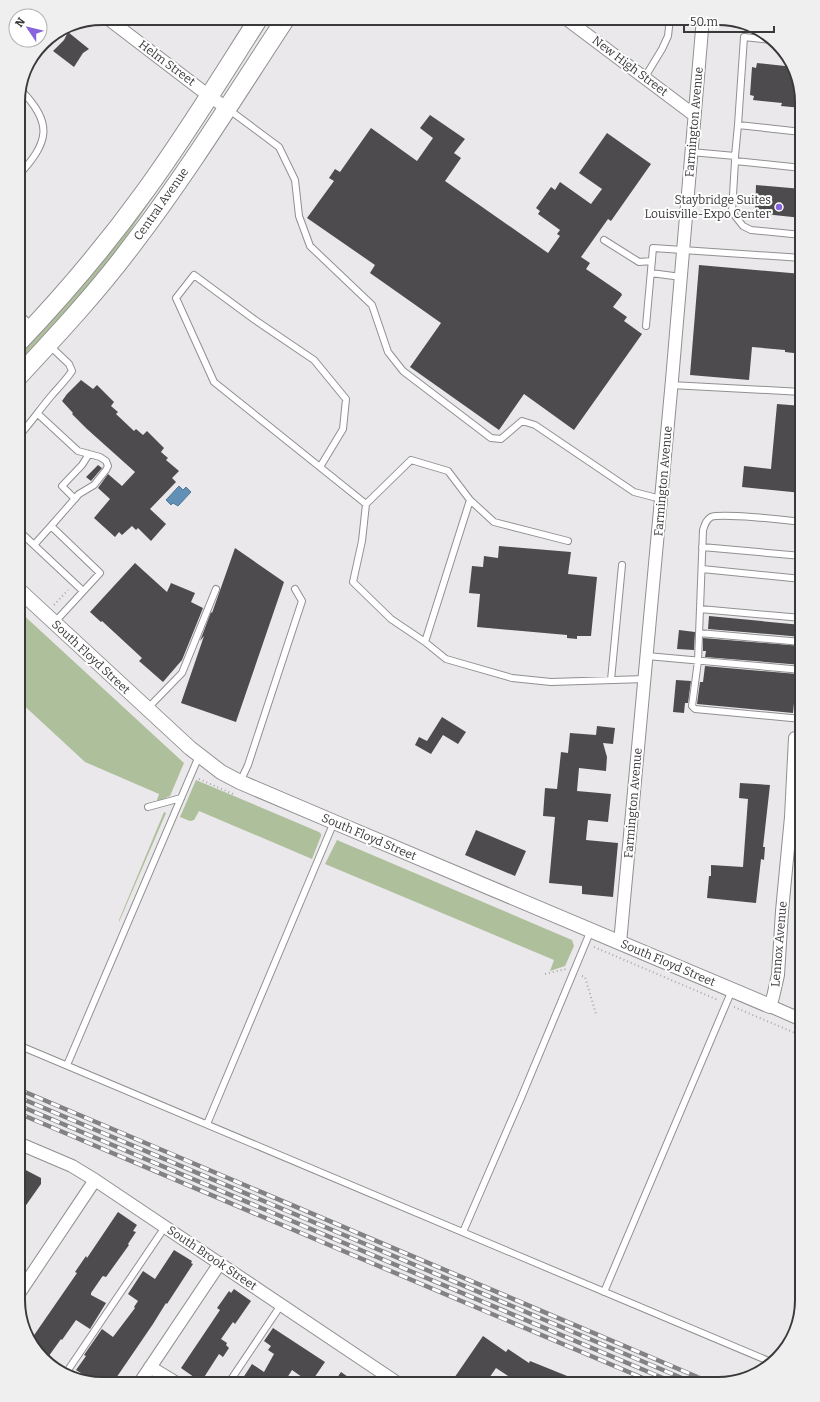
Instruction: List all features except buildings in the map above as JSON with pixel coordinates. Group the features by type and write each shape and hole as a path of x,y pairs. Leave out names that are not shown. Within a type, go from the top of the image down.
{"main road":[{"name":"Central Avenue","path":"25,336 107,242 146,189 209,96 255,25"},
{"name":"Central Avenue","path":"25,369 90,298 133,244 227,108 281,25"}],"street":[{"name":"Helm Street","path":"116,25 227,108"},
{"name":"New High Street","path":"574,25 694,115"},
{"name":"Farmington Avenue","path":"620,943 645,679 702,25"},
{"name":"South Floyd Street","path":"25,596 199,756 221,772 240,782 770,1006"},
{"name":"Lennox Avenue","path":"770,1006 778,975 782,911 791,817 795,738"},
{"path":"770,1006 795,1017"},
{"name":"South Brook Street","path":"25,1146 72,1166 95,1180 389,1377"},
{"path":"25,1285 95,1180"},
{"path":"144,1377 220,1263"},
{"path":"150,1367 166,1377"}],"lane":[{"path":"645,77 662,49 668,36 669,25"},
{"path":"762,39 744,37 732,212 743,226 751,230 795,234"},
{"path":"25,95 40,113 44,130 41,145 30,164 25,169"},
{"path":"227,108 278,147 295,180 299,216 310,246 372,305 388,352 403,371 491,438 501,439 522,421 535,425 634,492 661,499"},
{"path":"738,125 795,131"},
{"path":"691,152 795,167"},
{"path":"604,240 639,262 652,261"},
{"path":"646,326 654,248 795,258"},
{"path":"651,273 681,277"},
{"path":"320,467 343,430 346,400 314,360 255,320 194,275 176,298 214,382 366,504"},
{"path":"25,320 33,327"},
{"path":"25,429 72,371 69,364 48,344"},
{"path":"671,385 795,392"},
{"path":"34,545 79,494 94,485 108,466 106,461 100,457 78,451 38,414"},
{"path":"75,499 62,486 82,465 89,454"},
{"path":"568,540 494,522 470,500 448,471 411,460 366,504 362,541 353,582 391,619 425,642 446,659 512,678 551,682 645,679"},
{"path":"425,642 470,500"},
{"path":"795,521 729,516 713,516 707,520 703,530 698,661 692,706 695,709 795,718"},
{"path":"51,526 100,573 54,623"},
{"path":"25,537 83,591"},
{"path":"702,547 795,555"},
{"path":"611,680 622,565"},
{"path":"702,569 795,578"},
{"path":"147,709 182,673 216,589"},
{"path":"240,782 248,765 302,601 295,589"},
{"path":"700,609 795,617"},
{"path":"699,633 795,641"},
{"path":"647,656 795,669"},
{"path":"67,1065 199,756"},
{"path":"148,807 181,798"},
{"path":"207,1124 334,822"},
{"path":"463,1232 591,930"},
{"path":"604,1292 732,990"},
{"path":"25,1048 766,1360"},
{"path":"69,1369 165,1227"},
{"path":"233,1377 281,1304"}],"path":[{"path":"54,605 70,589"},
{"path":"594,947 719,1000"},
{"path":"545,974 567,969 569,963"},
{"path":"574,972 585,977 596,1014"},
{"path":"734,1007 795,1033"}],"green space":[{"path":"158,187 159,188 106,267 25,359 25,349"},
{"path":"25,616 184,763 170,796 158,801 159,794 85,762 25,706"},
{"path":"196,780 319,832 321,836 312,859 199,811 194,820 190,821 180,817"},
{"path":"164,812 166,813 119,922 119,920"},
{"path":"337,840 572,940 574,946 565,966 550,971 554,960 325,864"}],"water":[{"path":"179,486 183,490 186,487 191,492 178,506 173,503 171,505 166,500"}],"railway":[{"path":"25,1092 697,1377"},
{"path":"25,1100 679,1377"},
{"path":"25,1108 660,1377"},
{"path":"25,1116 640,1377"}],"place":[{"name":"Staybridge Suites Louisville-Expo Center","path":"779,207"}]}
